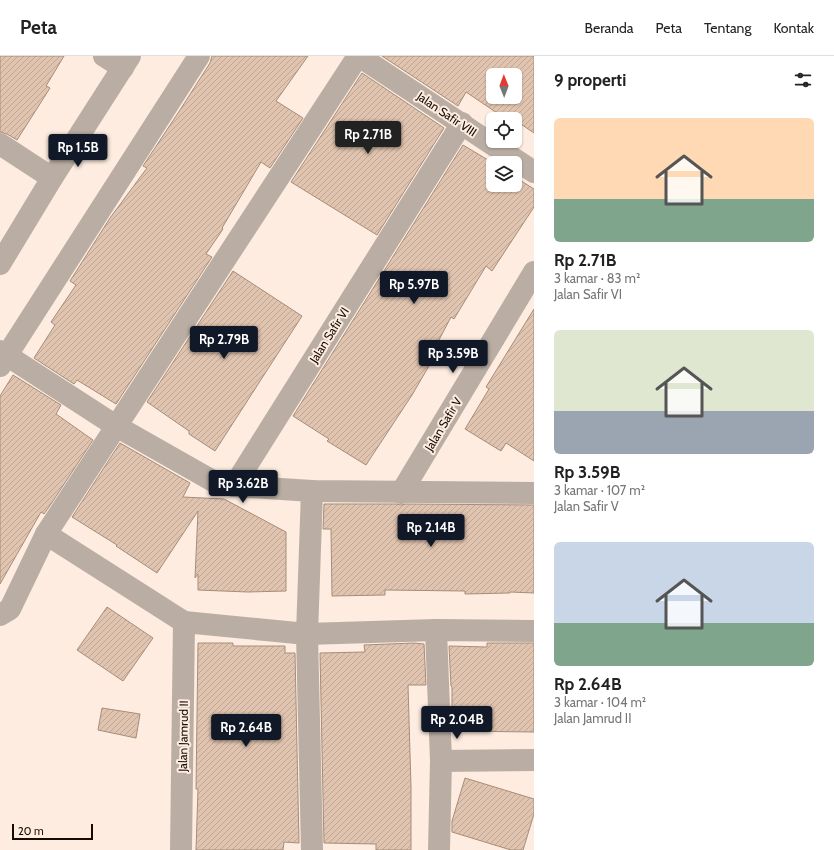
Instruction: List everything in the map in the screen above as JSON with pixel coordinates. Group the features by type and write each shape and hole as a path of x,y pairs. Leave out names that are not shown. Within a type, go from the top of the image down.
{"street":[{"path":"0,264 52,178 126,62 104,56"},
{"path":"199,56 2,357 116,426 213,481 234,486 312,492 534,493"},
{"path":"0,615 10,609 46,534 359,56"},
{"name":"Jalan Safir VIII","path":"359,56 534,172"},
{"name":"Jalan Safir VI","path":"234,486 462,123"},
{"path":"0,144 52,178"},
{"name":"Jalan Safir V","path":"401,493 534,272"},
{"path":"312,492 307,634 312,850"},
{"path":"46,534 184,622 307,634 436,630 534,631"},
{"name":"Jalan Jamrud II","path":"181,850 184,622"},
{"path":"436,630 441,761 439,850"},
{"path":"441,761 534,760"}],"building":[{"path":"0,56 64,56 46,86 50,88 17,140 0,132"},
{"path":"212,56 308,56 276,101 303,118 270,168 261,162 222,228 223,229 206,254 212,257 116,404 77,380 74,384 34,358 55,325 51,322 76,285 70,281 110,218 147,168 143,166 210,63"},
{"path":"382,56 534,56 534,133 522,125 522,112 496,112 466,92 458,106"},
{"path":"362,73 444,128 377,235 291,182"},
{"path":"463,145 486,159 486,192 522,192 522,181 534,189 534,207 492,271 486,266 454,319 451,317 430,357 433,359 412,395 366,465 327,441 329,439 293,416"},
{"path":"233,271 302,316 215,451 189,434 189,431 147,402"},
{"path":"534,309 534,461 506,443 501,451 465,429 489,389 486,387"},
{"path":"13,375 61,405 56,414 93,440 44,514 41,512 0,584 0,396"},
{"path":"120,443 190,483 183,497 224,499 286,532 286,591 248,592 198,590 198,574 195,578 198,511 157,573 116,546 117,545 72,517"},
{"path":"324,504 534,505 534,593 510,592 465,594 465,591 385,590 385,595 332,596 331,529 323,529"},
{"path":"107,607 153,638 123,681 77,650"},
{"path":"198,643 233,643 233,646 285,646 285,653 295,653 299,843 284,842 283,850 196,850 198,789 196,789"},
{"path":"487,643 534,643 534,732 452,731 452,687 449,646 487,647"},
{"path":"424,644 426,685 408,685 411,850 376,850 376,844 324,843 320,653 365,652 364,645"},
{"path":"102,708 140,714 136,738 98,730"},
{"path":"465,778 534,799 534,814 523,850 511,850 452,832 452,821"}]}
